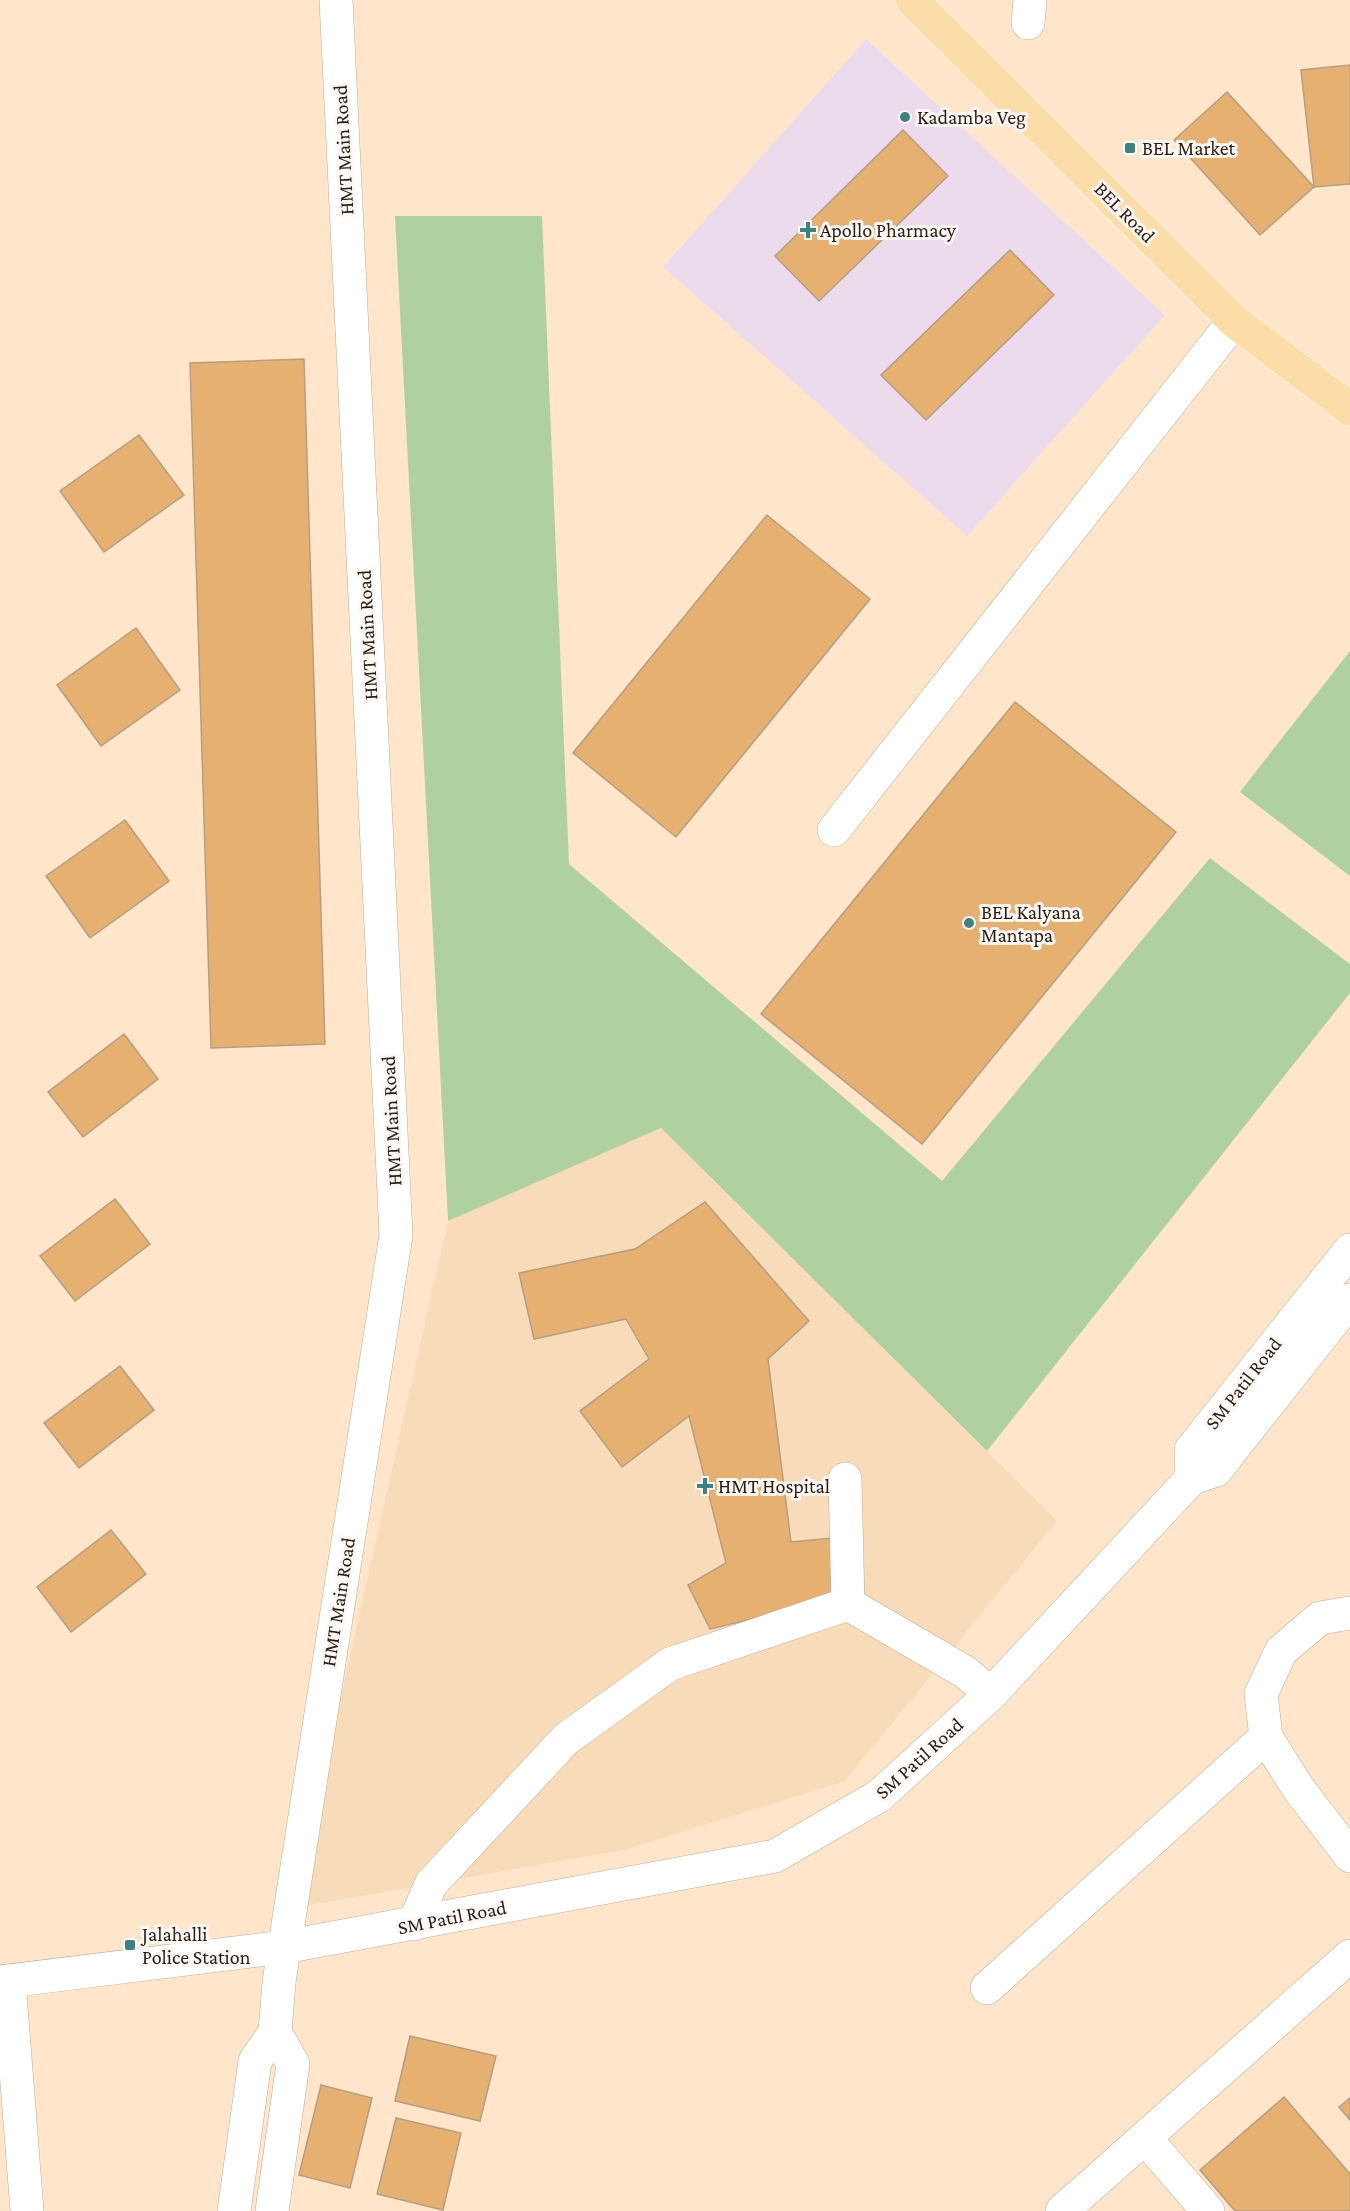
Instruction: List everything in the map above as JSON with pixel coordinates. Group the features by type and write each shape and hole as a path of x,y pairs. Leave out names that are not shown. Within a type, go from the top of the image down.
{"main road":[{"name":"BEL Road","path":"912,0 1234,321 1350,409"}],"street":[{"name":"HMT Main Road","path":"275,2032 284,1947 396,1235 336,0"},
{"path":"834,830 1234,321"},
{"name":"SM Patil Road","path":"284,1947 774,1856 879,1796 991,1694 1192,1478 1191,1450 1350,1250"},
{"path":"1192,1478 1216,1470 1350,1300"},
{"path":"845,1479 848,1604"},
{"path":"414,1924 431,1884 566,1739 670,1664 848,1604 965,1672 991,1694"},
{"path":"1350,1613 1320,1618 1281,1651 1261,1694 1266,1737 1298,1788 1350,1856"},
{"path":"987,1988 1266,1737"},
{"path":"27,2211 5,1982 284,1947"},
{"path":"1062,2211 1350,1956"},
{"path":"234,2211 255,2061 275,2032 293,2064 272,2211"},
{"path":"1144,2138 1208,2211"}],"shaded area":[{"path":"866,39 1165,315 967,536 663,267"},
{"name":"HMT Hospital","path":"661,1128 1057,1521 845,1781 624,1850 293,1908 448,1221"}],"green space":[{"path":"395,216 542,216 569,864 942,1181 1210,858 1350,964 1350,993 987,1451 661,1128 448,1221"},
{"path":"1350,651 1350,876 1240,792"}],"building":[{"path":"1350,65 1350,184 1314,187 1301,70"},
{"path":"1227,92 1314,187 1260,235 1174,140"},
{"path":"903,130 948,176 819,301 775,256"},
{"path":"1010,250 1054,295 926,420 881,375"},
{"path":"304,359 325,1044 211,1048 190,363"},
{"path":"139,435 184,495 104,552 60,491"},
{"path":"767,515 870,599 676,837 573,753"},
{"path":"136,628 180,690 101,746 57,685"},
{"name":"BEL Kalyana Mantapa","path":"1015,702 1176,832 922,1144 761,1014"},
{"path":"125,820 169,881 90,938 46,876"},
{"path":"124,1034 158,1079 83,1137 48,1092"},
{"path":"115,1199 150,1244 75,1301 40,1256"},
{"path":"705,1202 809,1321 768,1359 791,1542 832,1538 835,1599 710,1629 688,1585 726,1563 689,1416 622,1467 580,1411 649,1359 626,1319 534,1339 519,1273 635,1249"},
{"path":"120,1366 154,1410 79,1468 44,1423"},
{"path":"111,1530 146,1574 71,1632 37,1587"},
{"path":"410,2036 496,2056 480,2121 395,2101"},
{"path":"321,2085 372,2098 350,2188 299,2175"},
{"path":"1284,2097 1350,2174 1350,2211 1235,2211 1200,2170"},
{"path":"1350,2098 1350,2120 1339,2107"},
{"path":"396,2118 461,2133 443,2210 377,2194"}],"place":[{"name":"Kadamba Veg","path":"905,117"},
{"name":"BEL Market","path":"1130,148"},
{"name":"Apollo Pharmacy","path":"808,230"},
{"name":"BEL Kalyana Mantapa","path":"969,923"},
{"name":"HMT Hospital","path":"705,1486"},
{"name":"Jalahalli Police Station","path":"130,1945"}]}
